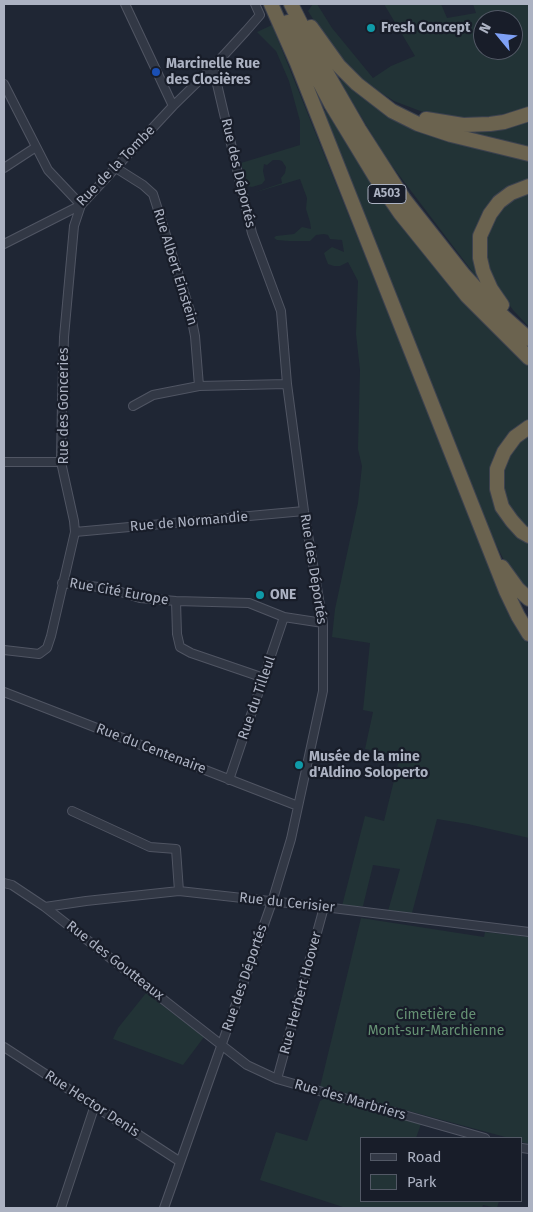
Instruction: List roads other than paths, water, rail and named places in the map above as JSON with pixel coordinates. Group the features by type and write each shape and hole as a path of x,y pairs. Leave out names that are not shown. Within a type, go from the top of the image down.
{"highway":[{"path":"271,4 297,64 510,599 529,634"},
{"name":"A503","path":"279,4 330,104 400,213 467,296 529,358"},
{"path":"292,4 305,16 317,37 339,66 357,84 392,111 418,124 451,135 529,154"},
{"name":"A503","path":"292,4 317,56 359,129 404,198 464,275 502,315 529,339"},
{"path":"384,103 421,118 463,125 497,123 529,114"},
{"path":"518,328 491,289 483,271 479,246 483,227 499,202 511,193 529,186"},
{"path":"529,427 515,437 504,452 497,470 497,489 502,507 512,522 529,536"},
{"path":"488,545 518,589 529,599"}],"street":[{"path":"125,4 173,106"},
{"name":"Rue de la Tombe","path":"4,244 81,205 260,15 255,4"},
{"name":"Rue des Déportés","path":"164,1208 272,902 291,839 322,691 323,623 304,511 287,384 281,311 252,233 213,67"},
{"path":"4,84 48,170 81,205"},
{"path":"4,168 36,147"},
{"name":"Rue Albert Einstein","path":"116,168 143,185 153,194 190,311 195,336 198,386"},
{"name":"Rue des Gonceries","path":"4,650 39,654 47,648 75,532 61,462 64,337 74,226 81,205"},
{"path":"134,406 153,395 198,386 287,384"},
{"path":"4,462 61,462"},
{"name":"Rue de Normandie","path":"75,532 304,511"},
{"name":"Rue Cité Europe","path":"62,582 108,588 140,598 176,602 249,603 284,617 323,623"},
{"name":"Rue Cité Europe","path":"176,602 177,634 180,646 191,653 264,678"},
{"name":"Rue du Tilleul","path":"229,780 284,617"},
{"name":"Rue du Centenaire","path":"4,692 298,806"},
{"path":"72,811 150,847 176,849 179,891"},
{"name":"Rue des Goutteaux","path":"4,883 12,884 45,907 222,1046"},
{"name":"Rue du Cerisier","path":"45,907 179,891 529,932"},
{"name":"Rue Herbert Hoover","path":"277,1079 324,907"},
{"name":"Rue Hector Denis","path":"4,1046 179,1161"},
{"name":"Rue des Marbriers","path":"222,1046 247,1065 277,1079 480,1137"},
{"path":"61,1208 95,1105"}],"place":[{"name":"Fresh Concept","path":"371,28"},
{"name":"Marcinelle Rue des Closières","path":"156,72"},
{"name":"ONE","path":"260,595"},
{"name":"Musée de la mine d'Aldino Soloperto","path":"299,765"}],"park label":[{"name":"Cimetière de Mont-sur-Marchienne","path":"436,1024"}]}
